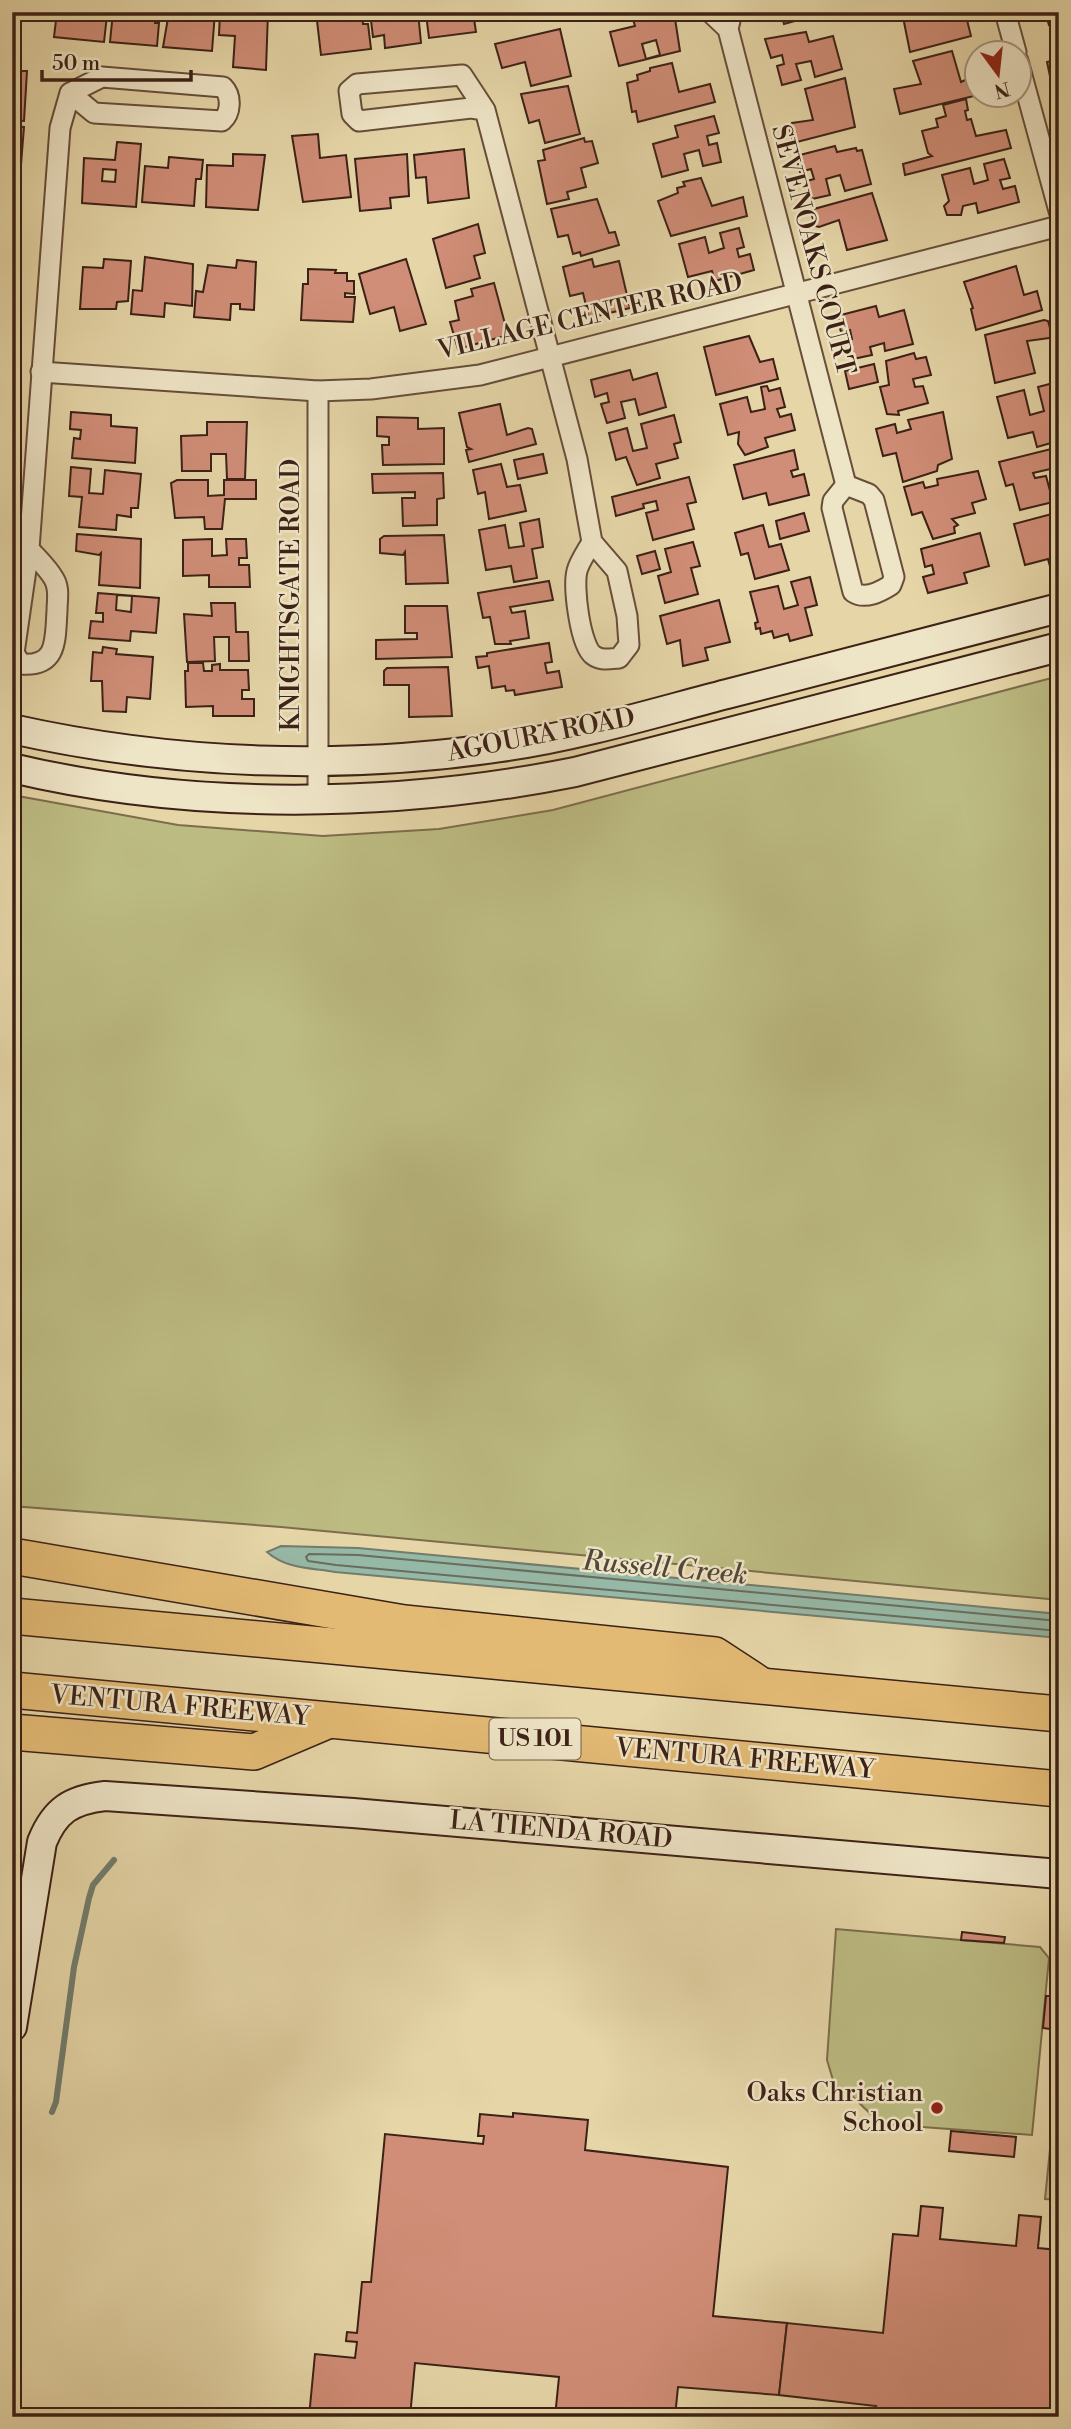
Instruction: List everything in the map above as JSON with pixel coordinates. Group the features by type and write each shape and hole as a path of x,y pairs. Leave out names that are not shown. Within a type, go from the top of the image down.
{"highway":[{"path":"12,1556 404,1623 715,1655 762,1686"},
{"path":"12,1616 1059,1714"},
{"name":"VENTURA FREEWAY","path":"12,1690 1059,1789"},
{"path":"12,1732 254,1752 330,1720"}],"main road":[{"name":"AGOURA ROAD","path":"12,729 76,743 173,754 318,761 435,755 508,746 589,731 1059,608"},
{"name":"AGOURA ROAD","path":"12,768 121,787 201,794 406,797 500,787 575,772 1059,647"},
{"name":"LA TIENDA ROAD","path":"12,2027 42,1842 50,1823 65,1806 83,1798 105,1796 346,1812 1059,1874"}],"street":[{"name":"SEVENOAKS COURT","path":"710,12 730,21 846,485"},
{"path":"1005,12 1012,38"},
{"path":"485,110 471,108 359,121 352,114 349,91 357,84 462,75 485,110 577,459 592,542 617,571 620,582 629,645 619,658 604,660 591,654 576,604 576,571 592,542"},
{"path":"29,549 54,579 58,589 55,642 49,656 36,665 21,664 14,653 29,549 60,128 70,93 102,77 223,87 229,93 229,101 227,117 222,121 94,113 70,93"},
{"path":"1031,108 1059,211"},
{"name":"VILLAGE CENTER ROAD","path":"41,372 318,391 371,389 480,374 1059,226"},
{"name":"KNIGHTSGATE ROAD","path":"318,391 318,797"},
{"path":"846,485 869,494 874,500 894,578 891,585 875,594 857,595 853,592 832,508 833,501 846,485"}],"shaded area":[{"path":"1059,676 1059,1600 281,1527 12,1506 12,795 178,825 323,836 439,829 553,810"},
{"path":"836,1929 1040,1947 1049,1958 1032,2135 881,2124 853,2097 844,2100 833,2080 827,2060"},
{"path":"1059,2060 1059,2200 1045,2199"}],"water":[{"path":"281,1546 358,1548 1059,1614 1059,1638 335,1572 291,1565 267,1552"}],"building":[{"path":"57,12 104,12 107,15 104,42 54,37"},
{"path":"113,12 156,12 155,23 159,23 157,46 110,42"},
{"path":"169,12 215,12 212,51 163,47"},
{"path":"220,12 268,12 266,70 233,67 235,36 219,35"},
{"path":"316,12 362,12 363,24 368,24 371,49 321,55"},
{"path":"370,12 418,12 421,43 385,48 384,35 373,37"},
{"path":"473,12 476,32 429,38 426,14"},
{"path":"646,12 674,12 680,51 619,66 610,32 635,26 632,16","holes":["656,40 660,55 646,59 642,44"]},
{"path":"781,12 801,12 802,19 784,24"},
{"path":"902,12 965,12 971,36 910,52"},
{"path":"1045,12 1059,12 1059,23 1049,25"},
{"path":"560,29 571,76 531,86 525,62 502,68 495,44"},
{"path":"806,32 809,42 833,36 842,69 815,77 811,61 796,64 801,80 782,85 777,66 784,64 782,55 771,58 765,39"},
{"path":"952,51 962,82 962,99 900,114 894,89 921,84 913,61"},
{"path":"1059,59 1059,79 1051,81 1047,62"},
{"path":"672,63 679,92 710,84 715,102 638,122 636,111 632,112 627,83 638,80 637,75 650,71 650,68"},
{"path":"27,71 24,121 12,120 12,72"},
{"path":"845,78 855,127 793,141 789,127 792,123 813,120 805,89"},
{"path":"568,86 580,134 545,143 539,120 529,123 521,94"},
{"path":"962,100 962,108 968,108 965,111 967,120 971,119 976,136 1006,130 1011,148 905,175 903,164 932,156 928,153 922,131 938,127 936,119 946,116 943,105"},
{"path":"714,116 719,133 707,136 709,145 717,143 721,162 703,166 699,150 684,154 688,170 662,177 653,144 678,137 675,126"},
{"path":"12,126 24,127 20,177 12,177"},
{"path":"318,134 320,158 346,155 351,197 303,202 292,136"},
{"path":"584,138 585,142 592,141 598,163 581,168 586,187 567,192 569,199 547,204 538,161 545,160 543,150"},
{"path":"117,142 141,144 136,207 82,203 84,158 115,160","holes":["103,169 116,170 115,182 102,181"]},
{"path":"835,146 837,152 856,148 857,151 862,150 871,184 845,191 840,175 826,179 830,195 812,199 807,181 814,179 811,169 800,172 796,156"},
{"path":"464,149 469,198 428,203 426,177 416,178 414,155"},
{"path":"233,154 265,155 258,210 206,207 207,165 233,166"},
{"path":"407,154 409,196 390,198 391,208 360,211 355,159"},
{"path":"169,157 203,160 201,179 196,179 194,206 142,202 145,166 168,168"},
{"path":"1004,159 1010,178 1000,180 1003,189 1015,186 1019,202 978,213 976,203 963,206 961,215 947,215 944,206 949,201 942,175 970,168 974,184 988,180 984,164"},
{"path":"701,178 712,206 743,197 747,216 671,236 658,201 678,193 677,188 685,186 683,182"},
{"path":"12,181 19,181 15,231 12,231"},
{"path":"872,193 887,240 847,250 839,220 815,226 811,212 814,209"},
{"path":"597,199 609,233 615,232 619,245 581,256 580,252 573,254 568,235 558,237 551,209"},
{"path":"478,224 485,253 474,256 480,278 446,288 433,239"},
{"path":"739,228 744,247 737,249 739,257 750,254 754,270 715,281 712,271 688,277 679,244 705,237 709,253 724,248 720,233"},
{"path":"145,257 193,264 192,306 165,303 164,317 131,314 133,290 142,291"},
{"path":"104,259 131,261 128,301 117,302 116,309 80,309 83,267 103,268"},
{"path":"406,259 426,324 400,331 394,307 370,314 359,274"},
{"path":"592,259 594,267 619,261 630,308 589,318 583,293 570,296 563,267"},
{"path":"237,260 256,262 254,310 240,309 240,304 231,304 230,320 194,317 196,291 203,292 208,265 236,268"},
{"path":"1016,266 1024,295 1037,291 1042,310 976,330 971,309 973,308 964,282"},
{"path":"308,269 336,270 335,273 347,273 347,281 354,281 354,294 345,293 345,297 355,297 353,322 301,320 303,284 308,284"},
{"path":"494,283 508,335 458,349 450,322 459,320 455,301 473,296 471,289"},
{"path":"876,306 879,317 904,310 913,344 885,351 884,343 870,347 872,355 853,359 848,340 852,339 850,330 841,332 837,316"},
{"path":"1048,321 1052,335 1049,338 1027,341 1035,373 995,383 985,335"},
{"path":"749,336 760,362 773,359 778,379 716,395 704,347"},
{"path":"914,353 916,359 926,357 931,375 913,379 915,387 923,386 928,403 898,411 899,415 887,414 880,387 889,385 886,361"},
{"path":"874,364 878,382 849,389 845,371"},
{"path":"630,370 633,380 657,373 666,407 639,415 635,399 621,402 625,418 607,423 601,404 609,402 607,393 595,397 591,380"},
{"path":"1057,382 1059,411 1051,414 1058,441 1037,447 1033,432 1008,438 997,397 1024,390 1030,415 1044,411 1038,387"},
{"path":"767,386 769,391 780,388 785,407 777,409 780,417 791,414 795,430 765,438 768,447 745,455 738,444 739,432 728,435 720,404 747,397 751,412 765,409 761,387"},
{"path":"500,404 507,435 532,429 536,444 469,462 466,450 471,449 467,447 459,413"},
{"path":"71,412 111,415 111,426 137,428 135,463 72,458 74,438 80,439 81,430 70,429"},
{"path":"943,412 952,459 938,465 937,471 903,482 896,453 883,456 876,429 895,424 897,433 911,429 908,420"},
{"path":"674,415 681,442 674,444 678,458 656,464 660,478 637,485 626,457 616,460 609,433 627,428 633,451 647,448 641,424"},
{"path":"377,417 418,418 418,429 444,428 444,464 383,465 382,445 389,445 389,437 377,436"},
{"path":"207,422 247,422 245,479 227,479 226,454 211,454 211,471 182,471 181,436 207,435"},
{"path":"1059,447 1059,467 1033,473 1035,478 1046,476 1053,502 1020,510 1013,484 1006,486 999,462"},
{"path":"794,450 798,469 791,471 793,477 804,474 809,495 769,505 766,493 743,499 734,465"},
{"path":"543,454 547,473 518,479 514,460"},
{"path":"501,464 507,487 520,485 526,511 489,519 485,492 478,494 473,470"},
{"path":"71,467 91,469 89,493 103,494 105,470 141,474 138,508 131,508 131,517 117,515 116,530 79,527 82,497 69,496"},
{"path":"978,471 986,499 972,503 975,513 952,519 958,525 954,527 955,533 933,539 922,512 912,515 904,487 923,482 925,488 938,485 937,479"},
{"path":"443,473 444,498 437,499 437,525 403,526 402,498 415,498 415,492 373,493 372,474"},
{"path":"689,477 696,502 687,504 694,529 653,540 646,513 658,510 656,501 643,504 644,508 616,516 612,497"},
{"path":"177,480 208,480 208,496 224,495 224,480 256,480 256,499 225,499 222,529 205,529 204,517 175,518 171,483"},
{"path":"1059,512 1059,572 1052,574 1048,559 1025,565 1014,524"},
{"path":"804,513 809,531 780,539 776,521"},
{"path":"539,519 543,547 532,549 537,578 514,582 511,566 486,570 479,530 505,525 509,548 524,546 520,523"},
{"path":"763,525 769,547 781,544 789,570 755,579 748,553 741,555 735,533"},
{"path":"980,533 989,566 964,573 967,583 928,593 923,577 934,574 932,565 925,567 921,549"},
{"path":"77,534 141,539 140,588 99,585 101,553 99,555 76,551"},
{"path":"444,535 448,583 406,584 405,552 403,555 380,553 380,539 384,536"},
{"path":"212,539 212,556 227,555 226,539 246,539 247,558 239,558 239,565 249,565 250,587 209,587 209,575 183,576 183,540"},
{"path":"693,542 700,566 691,568 698,594 665,603 658,576 671,572 665,549"},
{"path":"655,551 660,569 642,574 637,556"},
{"path":"810,577 817,605 805,608 812,635 790,641 788,634 774,638 772,631 761,634 760,628 756,629 755,623 758,622 750,592 778,586 784,609 798,605 791,582"},
{"path":"549,581 553,600 510,607 512,613 525,611 529,638 510,641 511,644 495,644 490,617 483,618 478,593"},
{"path":"98,593 159,598 156,633 131,631 130,641 89,638 91,621 103,622 103,613 96,613","holes":["117,595 132,596 131,612 116,610"]},
{"path":"719,600 730,642 705,648 708,660 683,666 680,640 667,644 660,616"},
{"path":"211,603 235,603 236,632 248,632 249,661 229,661 229,637 214,637 215,661 187,662 184,614 212,616"},
{"path":"405,606 447,606 452,657 376,659 376,640 417,639 417,633 405,633"},
{"path":"549,643 552,662 545,663 547,673 559,671 562,687 515,695 514,690 506,691 505,686 492,688 489,666 478,668 476,657 487,656 487,653"},
{"path":"103,647 117,649 116,654 153,657 150,699 127,697 126,712 103,711 102,681 91,681 93,652 102,653"},
{"path":"188,663 203,663 204,671 212,671 212,665 220,664 220,670 248,670 249,690 242,690 242,699 254,699 254,716 213,716 213,706 186,707 185,671 188,671"},
{"path":"448,667 452,716 409,717 409,685 384,685 384,671 387,668"},
{"path":"962,1932 1005,1937 1004,1943 961,1940"},
{"path":"1046,1996 1052,1996 1050,2029 1043,2028"},
{"path":"513,2113 588,2120 585,2150 728,2167 713,2316 787,2323 779,2395 678,2387 675,2417 555,2417 559,2377 415,2363 410,2417 309,2417 315,2354 355,2358 357,2342 346,2341 347,2332 357,2333 362,2282 371,2282 385,2134 483,2144 484,2136 478,2136 480,2114 513,2117"},
{"path":"951,2131 1016,2137 1014,2157 949,2151"},
{"name":"Oaks Christian School","path":"921,2206 943,2208 940,2239 1016,2246 1019,2215 1041,2217 1038,2248 1059,2250 1059,2308 1050,2397 1059,2398 1059,2417 872,2417 876,2406 779,2395 787,2323 883,2333 893,2234 918,2236"}],"waterway":[{"path":"52,2112 56,2102 74,1967 89,1898 93,1885 114,1860"}],"place":[{"name":"Oaks Christian School","path":"937,2108"}],"water label":[{"name":"Russell Creek","path":"665,1568"}]}
